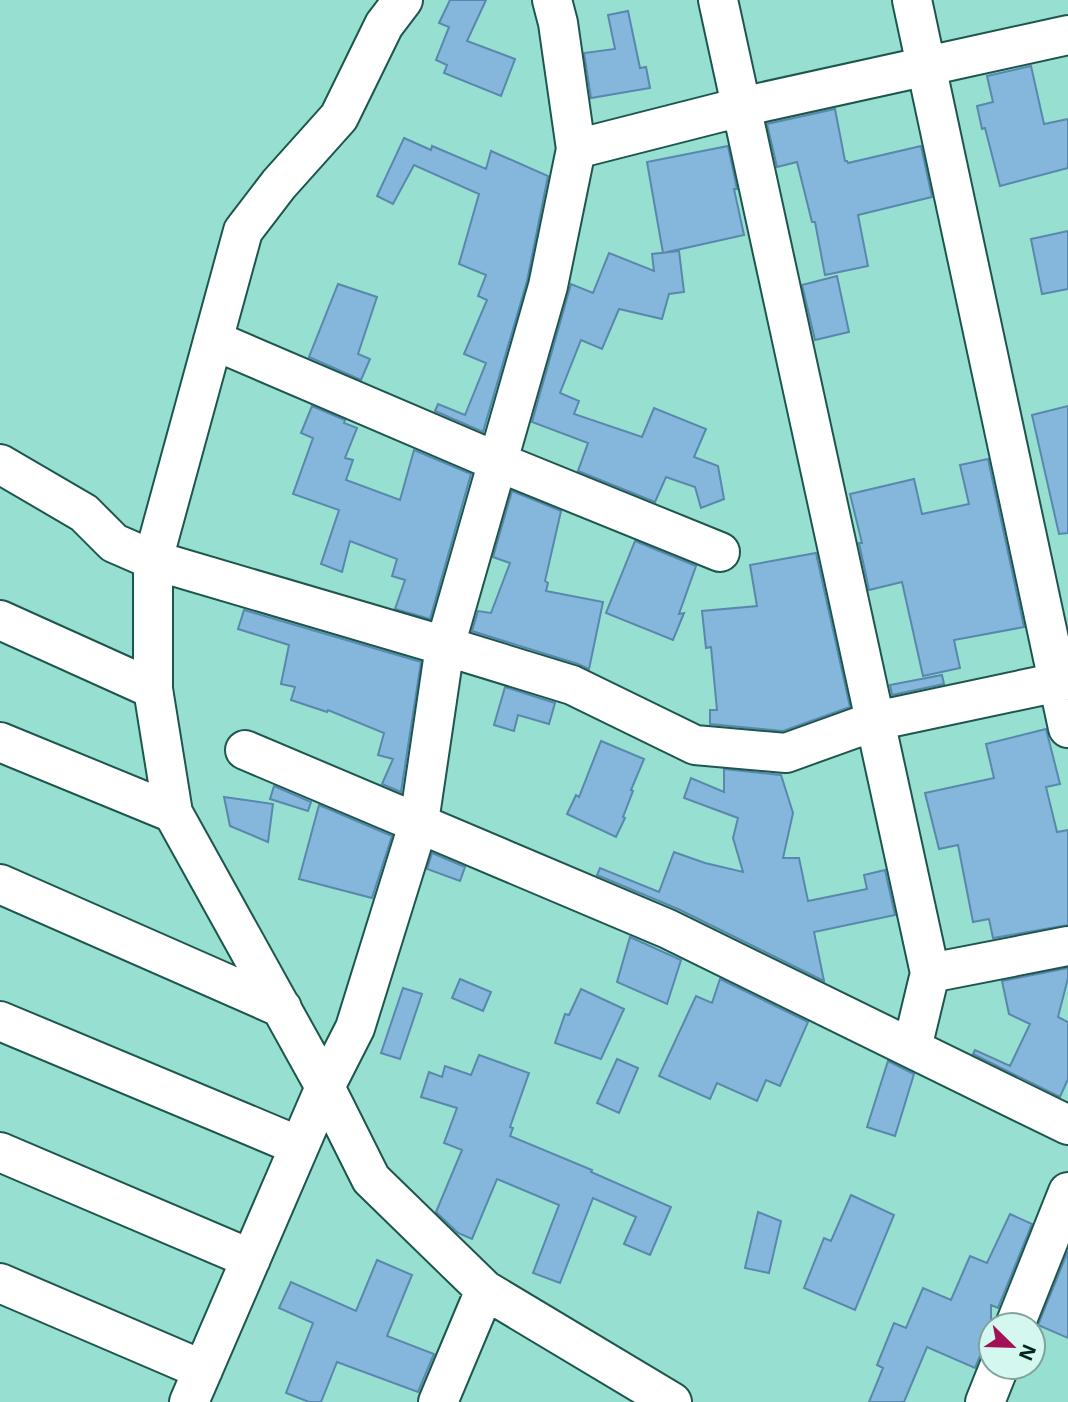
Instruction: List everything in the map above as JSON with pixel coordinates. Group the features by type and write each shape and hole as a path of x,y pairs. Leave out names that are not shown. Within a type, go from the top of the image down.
{"street":[{"path":"402,0 384,25 339,117 279,184 243,231 153,560 153,689 173,813 325,1087 371,1179 485,1290 672,1402"},
{"path":"0,1283 196,1386 325,1087 355,1028 419,822 445,646 548,286 576,149 558,23 552,0"},
{"path":"718,0 930,973 912,1048"},
{"path":"912,0 1063,681 1068,728"},
{"path":"576,149 741,107 1068,35"},
{"path":"213,340 498,462 720,552"},
{"path":"0,464 84,513 114,543 153,560 572,685 695,745 786,753 875,721 1063,681"},
{"path":"0,620 153,689"},
{"path":"0,742 173,813"},
{"path":"245,750 668,929 1068,1125"},
{"path":"0,884 282,1009"},
{"path":"930,973 1068,946"},
{"path":"0,1021 299,1146"},
{"path":"0,1152 251,1259"},
{"path":"1021,1311 1068,1192"},
{"path":"438,1402 485,1290"},
{"path":"985,1402 993,1381"}],"building":[{"path":"450,0 486,0 467,41 515,59 501,96 444,73 447,65 436,60 449,27 439,23"},
{"path":"628,11 640,68 646,67 650,88 591,98 584,53 615,49 608,15"},
{"path":"1031,66 1044,124 1068,119 1068,168 1000,186 977,106 993,102 987,76"},
{"path":"835,109 845,161 848,163 921,146 932,197 858,215 868,266 825,275 815,222 812,222 797,162 777,167 767,124"},
{"path":"404,138 431,150 432,146 486,169 491,151 548,176 527,281 483,432 435,411 438,404 465,415 486,363 464,354 487,300 478,296 486,275 459,264 479,194 414,165 393,204 377,196"},
{"path":"728,146 744,235 663,253 647,162"},
{"path":"1068,231 1068,289 1042,294 1031,239"},
{"path":"679,251 684,292 669,294 662,319 619,309 602,349 581,340 560,393 579,401 574,414 642,437 654,408 706,429 694,457 718,466 724,499 701,508 695,487 666,477 655,502 578,471 588,443 532,422 571,284 593,293 609,253 654,271 652,254"},
{"path":"837,276 849,332 815,340 802,285"},
{"path":"338,284 377,297 358,354 370,359 361,380 309,357"},
{"path":"312,406 357,428 345,458 353,460 346,480 400,500 414,450 471,474 430,619 395,609 405,580 392,576 397,559 350,541 342,572 321,564 339,510 293,494 313,438 301,433"},
{"path":"1068,406 1068,533 1059,534 1032,415"},
{"path":"988,459 1024,627 954,640 960,668 923,676 902,582 869,590 859,543 862,543 850,494 914,479 922,514 969,504 960,465"},
{"path":"512,491 561,511 545,581 548,583 546,591 603,602 589,669 472,631 478,611 491,613 510,563 493,557"},
{"path":"635,541 696,566 679,614 684,613 673,640 606,613"},
{"path":"816,553 850,707 783,731 710,724 710,710 717,710 711,647 706,648 702,611 757,606 750,565"},
{"path":"244,610 421,662 401,792 382,784 393,759 378,755 384,733 328,710 327,712 291,700 295,687 281,684 289,645 238,629"},
{"path":"942,675 944,684 892,695 890,685"},
{"path":"505,687 555,703 549,724 518,715 514,731 494,725"},
{"path":"1046,729 1060,784 1046,787 1057,832 1068,830 1068,925 993,938 989,919 973,922 958,845 939,849 925,793 994,778 986,744"},
{"path":"601,741 644,759 616,837 567,814 576,795 579,797"},
{"path":"724,769 781,775 793,813 783,858 799,858 808,901 867,889 864,875 885,870 895,915 814,932 824,981 678,909 597,875 600,868 659,892 674,852 743,872 733,838 738,818 684,798 691,778 724,792"},
{"path":"274,786 311,802 308,811 270,799"},
{"path":"224,797 273,804 268,842 230,826"},
{"path":"319,805 392,836 372,898 299,879"},
{"path":"432,853 465,867 460,881 427,869"},
{"path":"630,937 681,960 667,1004 617,982"},
{"path":"1068,968 1058,1017 1068,1022 1068,1079 1060,1097 973,1054 975,1050 1010,1066 1030,1024 1009,1014 1002,981"},
{"path":"460,979 491,992 483,1011 452,998"},
{"path":"720,979 808,1022 780,1086 766,1080 757,1101 717,1083 710,1099 659,1076 696,996 712,1003"},
{"path":"403,988 422,994 400,1059 381,1053"},
{"path":"581,989 624,1009 601,1059 555,1043 565,1014 569,1015"},
{"path":"479,1055 529,1073 510,1127 513,1128 510,1136 671,1207 650,1255 624,1244 636,1217 593,1198 560,1283 533,1273 559,1205 497,1179 472,1239 458,1233 436,1212 462,1150 444,1143 457,1108 421,1097 429,1072 442,1077 445,1066 471,1075"},
{"path":"617,1059 638,1068 619,1113 597,1103"},
{"path":"888,1061 914,1074 895,1136 867,1127"},
{"path":"851,1195 894,1215 855,1310 804,1288 824,1238 831,1241"},
{"path":"758,1212 781,1221 769,1273 745,1268"},
{"path":"1010,1214 1032,1224 998,1308 991,1305 991,1311 977,1311 975,1368 927,1347 904,1402 869,1402 883,1368 877,1365 894,1323 906,1328 923,1288 951,1300 970,1256 987,1263"},
{"path":"1068,1251 1068,1338 1047,1329 1047,1311 1044,1311"},
{"path":"377,1260 412,1275 387,1336 434,1354 418,1392 337,1362 321,1402 309,1402 286,1393 313,1323 279,1308 291,1282 356,1311"}]}
